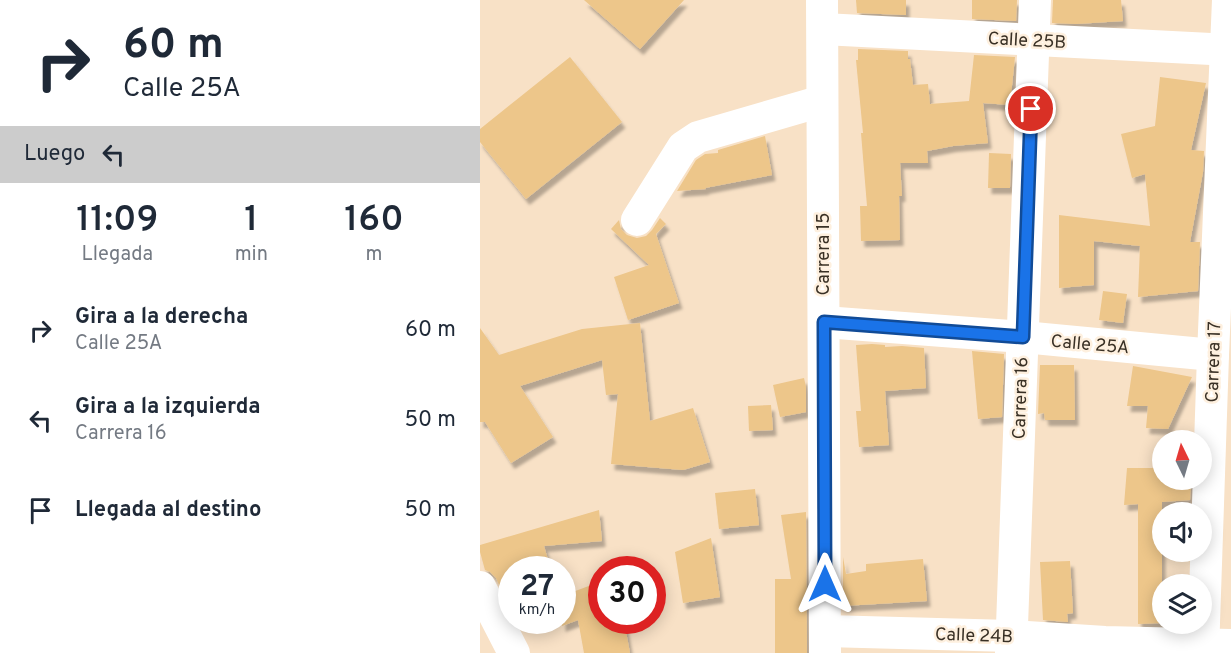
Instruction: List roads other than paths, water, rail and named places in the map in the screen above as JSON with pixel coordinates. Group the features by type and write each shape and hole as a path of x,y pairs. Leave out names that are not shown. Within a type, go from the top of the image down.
{"street":[{"name":"Carrera 16","path":"1011,645 1035,0"},
{"name":"Carrera 17","path":"1212,648 1219,533 1213,355 1229,50 1228,0"},
{"name":"Calle 25B","path":"822,14 1034,41 1229,50"},
{"name":"Carrera 15","path":"822,14 825,642"},
{"path":"637,220 683,147 698,136 822,101"},
{"name":"Calle 25A","path":"824,322 1023,337 1213,355"},
{"path":"480,587 508,651"},
{"name":"Calle 24B","path":"825,642 1212,648"}]}
